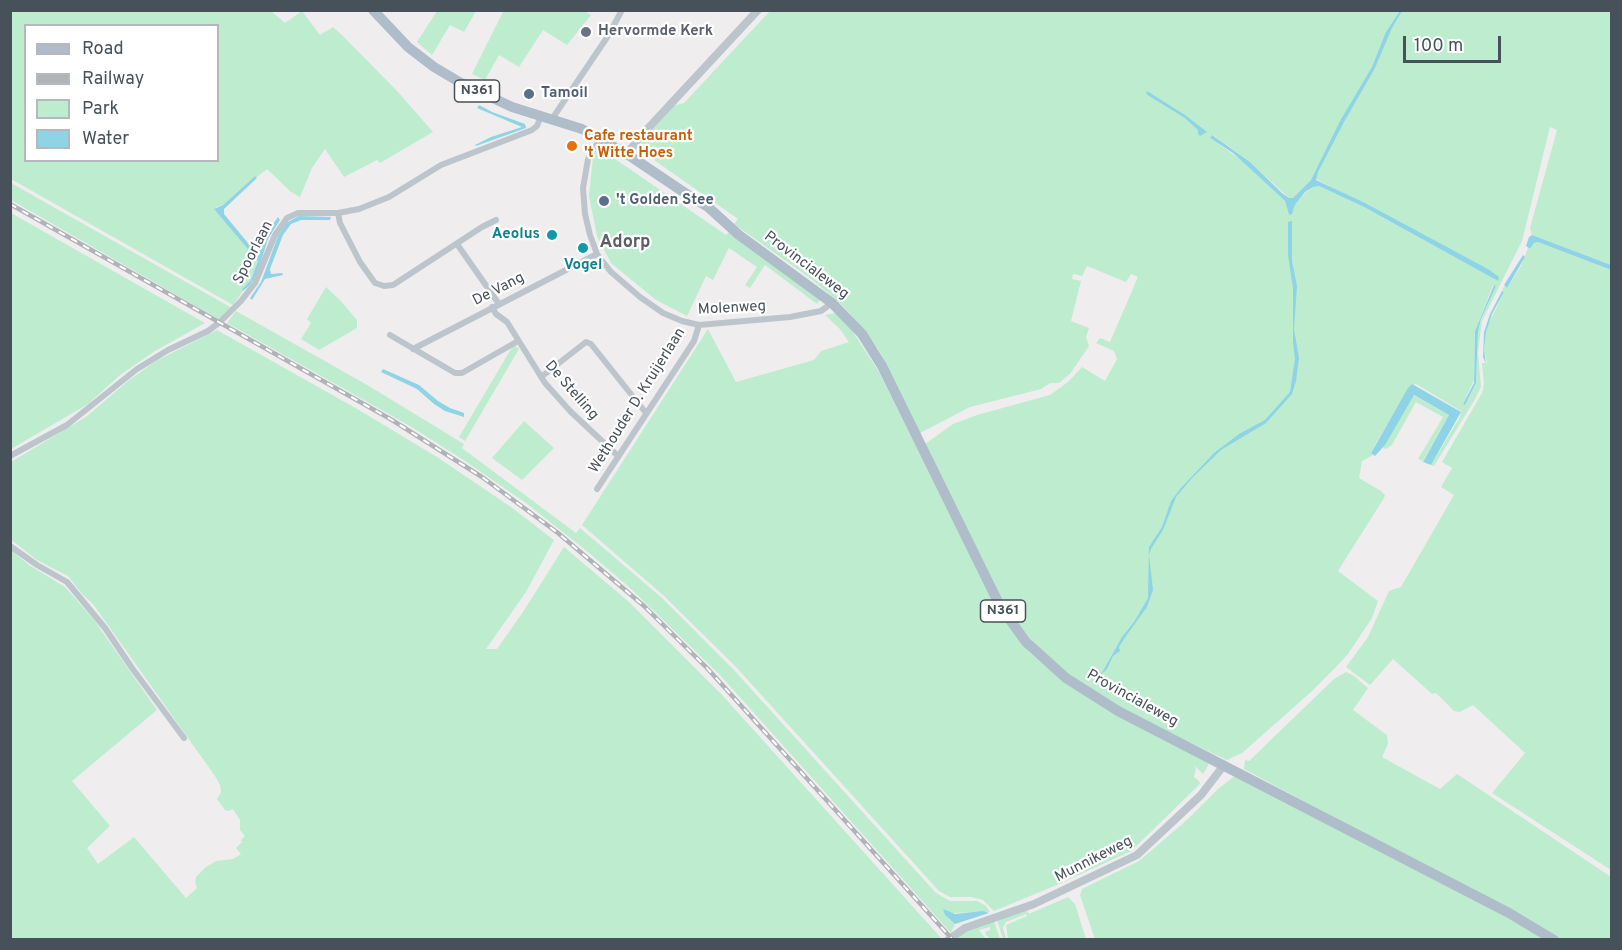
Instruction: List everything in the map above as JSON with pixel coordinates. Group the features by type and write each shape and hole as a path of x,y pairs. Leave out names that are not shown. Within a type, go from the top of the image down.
{"main road":[{"name":"Provincialeweg","path":"373,10 408,47 434,67 500,102 575,126 627,154 832,303 862,334 882,366 1000,606 1026,642 1045,661 1093,697 1509,913 1554,939"}],"street":[{"name":"Spoorlaan","path":"10,456 67,425 137,369 168,350 208,331 220,322 255,283 275,235 287,218 302,213 338,213 359,209 389,197 441,165 532,130 546,118 608,36 622,10"},
{"path":"627,154 640,137 758,10"},
{"name":"Molenweg","path":"601,138 588,159 583,188 585,214 590,235 597,254 611,272 640,297 663,313 699,325 790,317 825,309 832,303"},
{"path":"338,213 340,223 360,262 375,283 384,286 393,285 496,220"},
{"path":"457,244 499,304"},
{"name":"De Vang","path":"413,349 597,254"},
{"name":"De Stelling","path":"492,307 496,314 507,322 541,377 571,412 618,456"},
{"name":"Wethouder D. Kruijerlaan","path":"597,489 694,341 699,325"},
{"path":"390,335 455,373 462,373 518,341"},
{"path":"541,377 586,342 591,344 646,413"},
{"path":"10,546 66,582 105,628 184,738"},
{"name":"Munnikeweg","path":"948,939 969,926 1034,904 1137,855 1202,795 1224,765"}],"green space":[{"path":"504,10 584,11 591,15 567,45 543,30 519,67 499,55 485,80 472,74"},
{"path":"11,11 271,11 285,23 302,11 320,35 333,27 342,35 398,92 433,132 380,163 377,160 344,177 325,149 312,168 300,197 291,192 267,169 257,177 255,176 223,205 216,207 215,209 258,261 251,280 242,289 243,291 233,305 11,179"},
{"path":"437,11 476,11 464,32 450,25 432,55 417,42"},
{"path":"770,11 1611,11 1611,265 1532,235 1530,228 1557,130 1550,127 1522,241 1482,321 1478,352 1481,387 1474,401 1434,466 1431,465 1460,417 1461,411 1416,384 1411,385 1376,443 1371,453 1373,455 1362,461 1359,478 1385,495 1338,571 1378,601 1372,618 1348,654 1311,692 1242,753 1227,760 1092,692 1042,653 1019,625 998,593 925,444 953,424 1050,395 1068,382 1082,367 1105,381 1117,359 1114,351 1096,343 1100,338 1110,342 1138,277 1131,274 1126,282 1087,266 1082,276 1073,274 1072,279 1081,281 1071,321 1089,328 1086,337 1089,346 1070,374 1059,383 1050,383 1041,389 970,407 920,433 880,352 843,306 810,278 734,224 738,219 637,148 673,106 684,103","holes":["1213,135 1250,162 1289,198 1293,198 1311,180 1316,179 1488,269 1498,281 1364,207 1319,186 1305,193 1289,215 1285,201 1247,164 1210,138","1493,285 1496,286 1478,332 1476,383 1465,405 1463,404 1474,380 1475,331"]},
{"path":"599,148 726,235 729,232 821,298 817,304 765,265 750,288 745,285 757,267 729,248 713,280 706,276 687,316 656,300 611,263 597,236 589,196 593,157"},
{"path":"11,183 232,308 220,320 11,200"},
{"path":"11,213 205,323 155,351 120,375 88,404 11,449"},
{"path":"1538,242 1611,270 1611,870 1492,793 1525,753 1473,705 1460,712 1454,711 1436,693 1432,694 1393,659 1370,685 1346,667 1368,637 1389,591 1401,587 1454,495 1441,487 1452,468 1442,462 1482,393 1484,384 1482,363 1487,363 1484,349 1487,327 1504,292 1502,291 1504,286 1507,288 1521,266 1528,248 1530,249 1534,243"},
{"path":"326,287 357,320 357,328 319,350 301,339 311,323 307,319"},
{"path":"236,311 369,386 464,444 462,448 576,533 580,528 661,597 733,669 936,893 950,901 977,901 986,906 990,912 945,915 955,924 951,933 720,675 629,587 526,503 465,461 410,426 227,323"},
{"path":"836,313 851,329 879,372 977,570 1020,641 1030,653 1058,676 1210,762 1203,774 1194,765 1196,769 1194,777 1200,782 1199,785 1131,851 994,911 983,900 971,897 950,897 939,891 736,667 663,595 582,525 708,329 736,382 814,360 821,351 849,342 839,328 825,315"},
{"path":"217,330 437,457 511,507 554,540 526,592 486,649 497,649 564,547 628,601 723,696 942,939 11,939 11,550 29,565 65,587 94,620 157,710 72,781 110,826 87,848 98,864 134,837 186,898 197,888 196,877 206,867 216,861 233,859 241,854 236,848 245,836 240,830 240,820 233,809 225,810 217,799 221,792 215,776 93,604 68,576 37,560 10,539 11,462 86,417 128,381 156,361"},
{"path":"514,344 519,349 465,441 459,437"},
{"path":"1413,395 1449,415 1423,461 1418,459 1443,417 1416,402 1392,445 1386,449 1383,448"},
{"path":"524,421 554,448 522,480 492,458"},
{"path":"1346,672 1368,688 1353,710 1387,735 1388,744 1382,757 1440,789 1457,774 1611,877 1611,939 1560,939 1244,769 1245,760 1249,761 1334,679"},
{"path":"1236,775 1546,939 1095,939 1080,895 1082,889 1139,861"},
{"path":"1068,897 1075,904 1086,939 1008,939 1006,925 1027,916 1026,914 1006,922 1003,928 1006,939 1003,939 997,920 1027,910 1029,914"},
{"path":"994,921 1000,939 990,939 986,935 985,932 990,930 990,927 979,930 986,939 958,939 955,937 970,929"}],"water":[{"path":"1402,11 1375,68 1344,122 1316,180 1365,203 1488,269 1499,277 1498,281 1364,207 1319,186 1305,192 1295,205 1292,214 1289,215 1285,201 1233,153 1210,138 1212,135 1250,162 1282,193 1293,198 1311,180 1340,121 1372,67 1386,32"},
{"path":"1147,91 1207,132 1200,136 1198,130 1185,118 1149,96"},
{"path":"479,105 525,124 526,128 476,146 491,137 522,127 477,108"},
{"path":"255,176 257,178 224,209 224,214 257,254 278,217 280,220 268,239 257,274 243,291 242,289 251,280 258,261 214,209 223,205"},
{"path":"299,216 331,217 330,220 301,220 291,224 283,235 270,269 271,274 282,273 283,275 265,279 252,300 250,298 261,282 278,236 286,223"},
{"path":"1292,221 1292,261 1297,286 1294,329 1299,358 1292,394 1266,423 1221,450 1176,497 1163,530 1149,555 1153,590 1147,607 1119,647 1120,651 1113,656 1107,669 1095,680 1103,671 1148,598 1149,547 1162,527 1171,501 1214,453 1239,434 1265,420 1290,392 1295,359 1293,343 1293,288 1288,255 1288,222"},
{"path":"1532,235 1611,265 1611,270 1538,242 1534,243 1530,249 1526,246"},
{"path":"1523,255 1525,257 1507,288 1504,285"},
{"path":"1494,285 1496,286 1481,319 1478,332 1476,383 1465,405 1463,404 1474,383 1475,331"},
{"path":"1502,291 1504,292 1492,314 1486,332 1484,349 1486,364 1483,357 1484,332"},
{"path":"383,369 419,385 438,401 464,413 464,417 445,411 417,389 381,372"},
{"path":"1412,384 1461,412 1431,465 1423,462 1449,415 1414,395 1385,445 1375,456 1371,453"},
{"path":"943,909 955,914 983,911 989,913 955,924 945,915"}],"railway":[{"path":"10,204 392,420 482,477 558,533 644,606 707,668 953,940"}],"place":[{"name":"Hervormde Kerk","path":"586,32"},
{"name":"Tamoil","path":"529,94"},
{"name":"Cafe restaurant 't Witte Hoes","path":"572,146"},
{"name":"'t Golden Stee","path":"604,201"},
{"name":"Aeolus","path":"552,235"},
{"name":"Vogel","path":"583,248"}],"district":[{"name":"Adorp","path":"625,243"}]}
